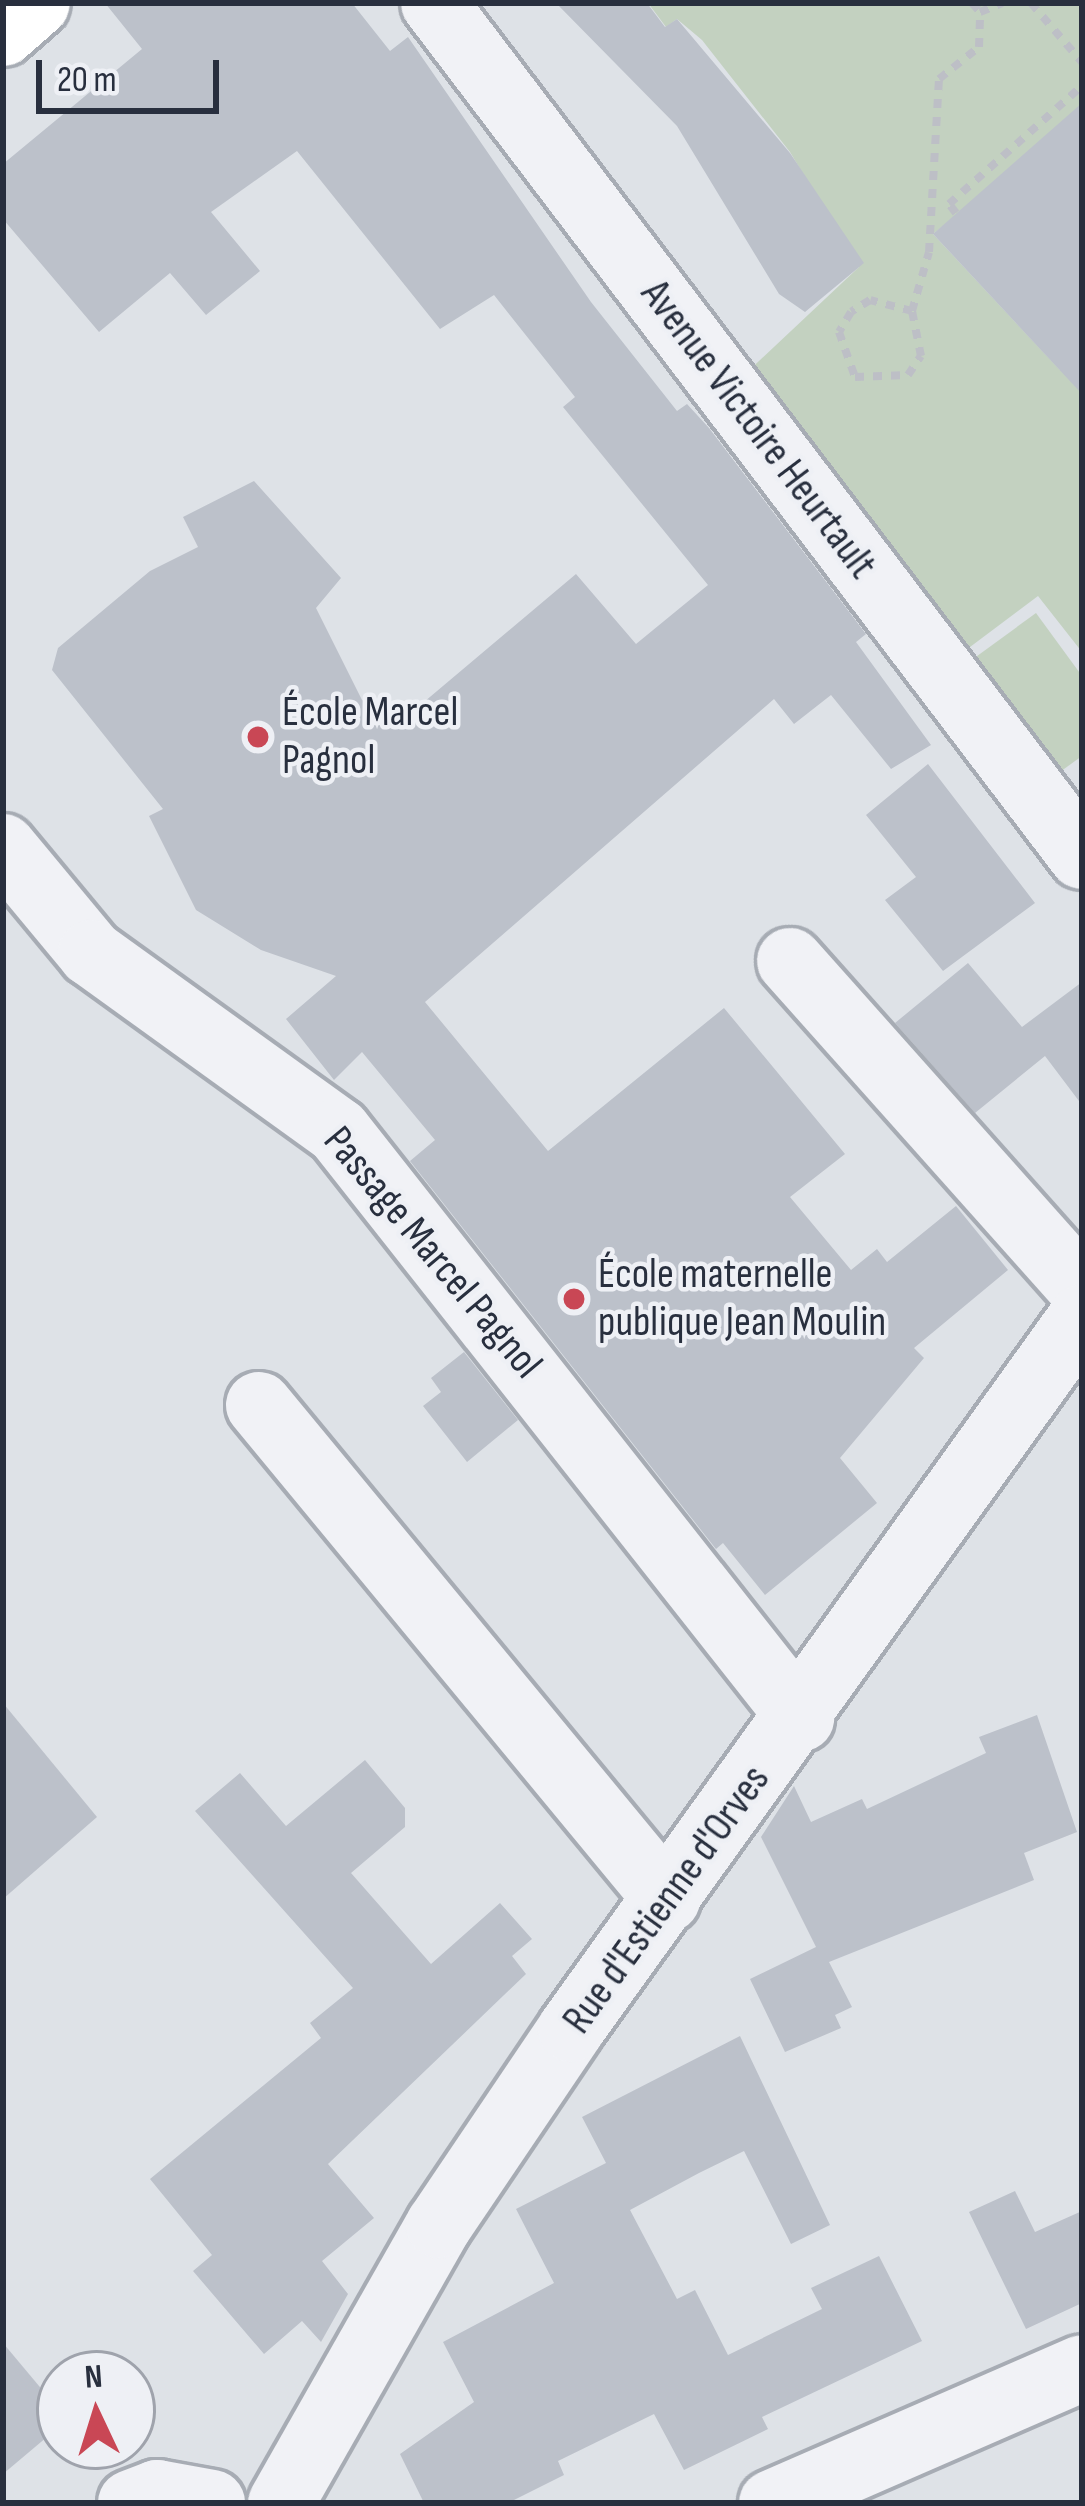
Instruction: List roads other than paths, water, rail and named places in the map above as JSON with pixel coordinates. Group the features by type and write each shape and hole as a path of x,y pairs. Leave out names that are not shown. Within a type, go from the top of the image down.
{"main road":[{"path":"3,33 37,3"}],"street":[{"name":"Avenue Victoire Heurtault","path":"434,3 1082,856"},
{"name":"Passage Marcel Pagnol","path":"3,848 92,952 338,1130 801,1718"},
{"path":"790,961 1082,1289"},
{"name":"Rue d'Estienne d'Orves","path":"281,2503 439,2225 1082,1317"},
{"path":"259,1405 667,1899"},
{"path":"772,2503 1082,2368"},
{"path":"130,2503 157,2493 212,2503"}],"place":[{"name":"École Marcel Pagnol","path":"258,737"},
{"name":"École maternelle publique Jean Moulin","path":"574,1299"}]}
